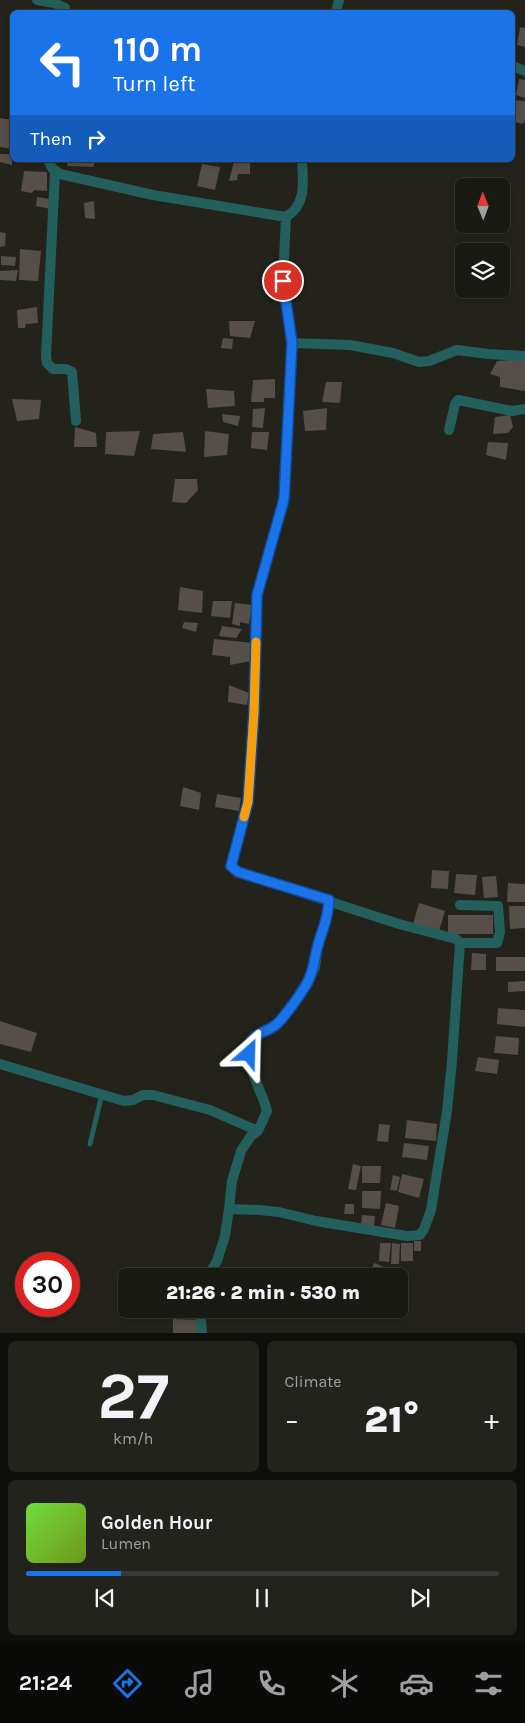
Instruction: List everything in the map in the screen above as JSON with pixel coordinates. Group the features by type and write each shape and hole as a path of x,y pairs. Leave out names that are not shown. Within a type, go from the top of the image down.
{"street":[{"path":"37,0 55,1 66,10"},
{"path":"49,162 55,172 46,356 47,363 53,370 66,369 72,372 76,421"},
{"path":"55,172 153,195 286,217 298,205 303,191 302,162"},
{"path":"286,217 283,281 292,343 284,499 257,595 254,712 248,802 231,866 238,872 399,924 456,939 460,943 497,942 500,932 498,906 460,904"},
{"path":"292,343 350,345 392,353 419,362 429,361 457,350 525,356"},
{"path":"449,430 455,404 458,400 512,412 525,409"},
{"path":"213,1268 225,1236 232,1181 241,1151 251,1136 258,1131 267,1110 254,1076 249,1054 250,1042 256,1035 278,1023 307,984 315,966 318,945 328,918 329,900"},
{"path":"229,1210 279,1212 316,1221 407,1236 420,1235 431,1210 447,1111 460,943"},
{"path":"0,1064 129,1101 152,1095 210,1110 258,1131"},
{"path":"201,1318 202,1333"}],"lane":[{"path":"90,1144 102,1094"}],"building":[{"path":"520,27 525,28 525,47 517,45"},
{"path":"519,79 525,80 525,98 516,95"},
{"path":"515,100 525,101 525,120 523,124 515,122"},
{"path":"0,118 10,120 10,149 0,147"},
{"path":"0,154 10,154 12,165 0,162"},
{"path":"68,162 95,162 93,167 67,166"},
{"path":"234,162 250,162 250,174 238,174 237,180 229,181"},
{"path":"202,164 220,167 215,190 197,186"},
{"path":"24,171 47,172 47,191 34,190 32,193 21,191"},
{"path":"37,197 50,199 50,209 36,206"},
{"path":"94,201 95,219 85,218 84,203"},
{"path":"0,232 6,233 5,246 0,247"},
{"path":"20,249 41,251 38,281 19,280"},
{"path":"1,256 16,257 15,266 1,265"},
{"path":"18,270 16,281 0,280 0,271"},
{"path":"37,307 38,323 26,324 25,328 18,328 17,310"},
{"path":"229,321 255,321 250,338 230,336"},
{"path":"223,338 233,339 232,349 221,348"},
{"path":"525,359 525,391 500,387 500,377 490,374 497,361"},
{"path":"275,379 275,398 264,398 264,402 251,402 253,380"},
{"path":"326,382 342,382 340,403 322,402"},
{"path":"206,389 234,391 235,406 208,408"},
{"path":"12,399 41,400 39,419 17,421"},
{"path":"265,408 263,428 252,427 253,409"},
{"path":"327,408 326,430 305,431 303,411"},
{"path":"222,414 240,416 238,426 223,422"},
{"path":"510,415 513,427 508,433 493,434 495,417"},
{"path":"75,427 96,433 97,447 74,447"},
{"path":"140,431 134,456 105,454 106,432"},
{"path":"205,431 229,434 227,455 204,457"},
{"path":"183,432 186,452 151,449 153,434"},
{"path":"252,432 269,432 267,450 251,448"},
{"path":"488,442 508,443 506,460 486,455"},
{"path":"175,479 197,479 198,490 186,503 172,502"},
{"path":"180,587 203,591 202,613 178,610"},
{"path":"213,601 232,601 230,618 211,616"},
{"path":"235,603 252,605 249,624 240,622 240,626 232,624"},
{"path":"184,622 198,623 196,632 182,628"},
{"path":"222,626 242,629 236,638 219,636"},
{"path":"214,639 253,643 251,661 230,665 230,657 212,655"},
{"path":"229,685 249,693 247,705 228,702"},
{"path":"183,787 201,793 199,810 180,806"},
{"path":"217,794 241,798 239,811 215,807"},
{"path":"432,870 449,871 448,889 431,888"},
{"path":"456,874 477,875 475,895 454,893"},
{"path":"496,876 498,897 484,898 482,877"},
{"path":"508,883 525,884 525,902 507,902"},
{"path":"419,903 445,911 439,931 413,924"},
{"path":"509,906 525,906 525,928 510,929"},
{"path":"448,915 493,915 493,934 448,934"},
{"path":"472,953 486,954 486,970 471,970"},
{"path":"496,957 525,957 525,971 496,971"},
{"path":"525,981 525,991 508,992 508,982"},
{"path":"498,1008 525,1010 525,1027 497,1024"},
{"path":"0,1021 37,1033 31,1052 0,1044"},
{"path":"496,1036 519,1038 518,1055 494,1053"},
{"path":"478,1057 499,1060 497,1074 475,1071"},
{"path":"407,1120 437,1124 436,1141 405,1138"},
{"path":"379,1124 390,1125 388,1142 377,1141"},
{"path":"404,1143 429,1146 427,1160 402,1157"},
{"path":"353,1164 361,1166 356,1190 348,1189"},
{"path":"362,1166 381,1166 380,1183 362,1183"},
{"path":"402,1174 424,1179 419,1198 398,1192"},
{"path":"393,1175 400,1177 397,1191 390,1190"},
{"path":"362,1191 381,1191 380,1209 362,1208"},
{"path":"386,1203 399,1206 395,1228 381,1225"},
{"path":"345,1204 354,1204 354,1214 344,1214"},
{"path":"362,1215 375,1216 374,1226 361,1226"},
{"path":"414,1241 421,1241 421,1251 414,1251"},
{"path":"380,1243 391,1243 389,1262 379,1261"},
{"path":"392,1243 400,1244 399,1264 391,1264"},
{"path":"401,1243 413,1243 413,1261 401,1261"},
{"path":"374,1263 387,1268 372,1268"},
{"path":"173,1319 199,1320 199,1333 173,1333"}],"slow traffic":[{"path":"244,817 248,802 256,642"}],"route":[{"path":"249,1054 250,1042 253,1038 278,1023 307,984 315,966 318,945 328,918 329,900 238,872 231,866 248,802 254,712 257,595 284,499 292,343 283,281"}]}
